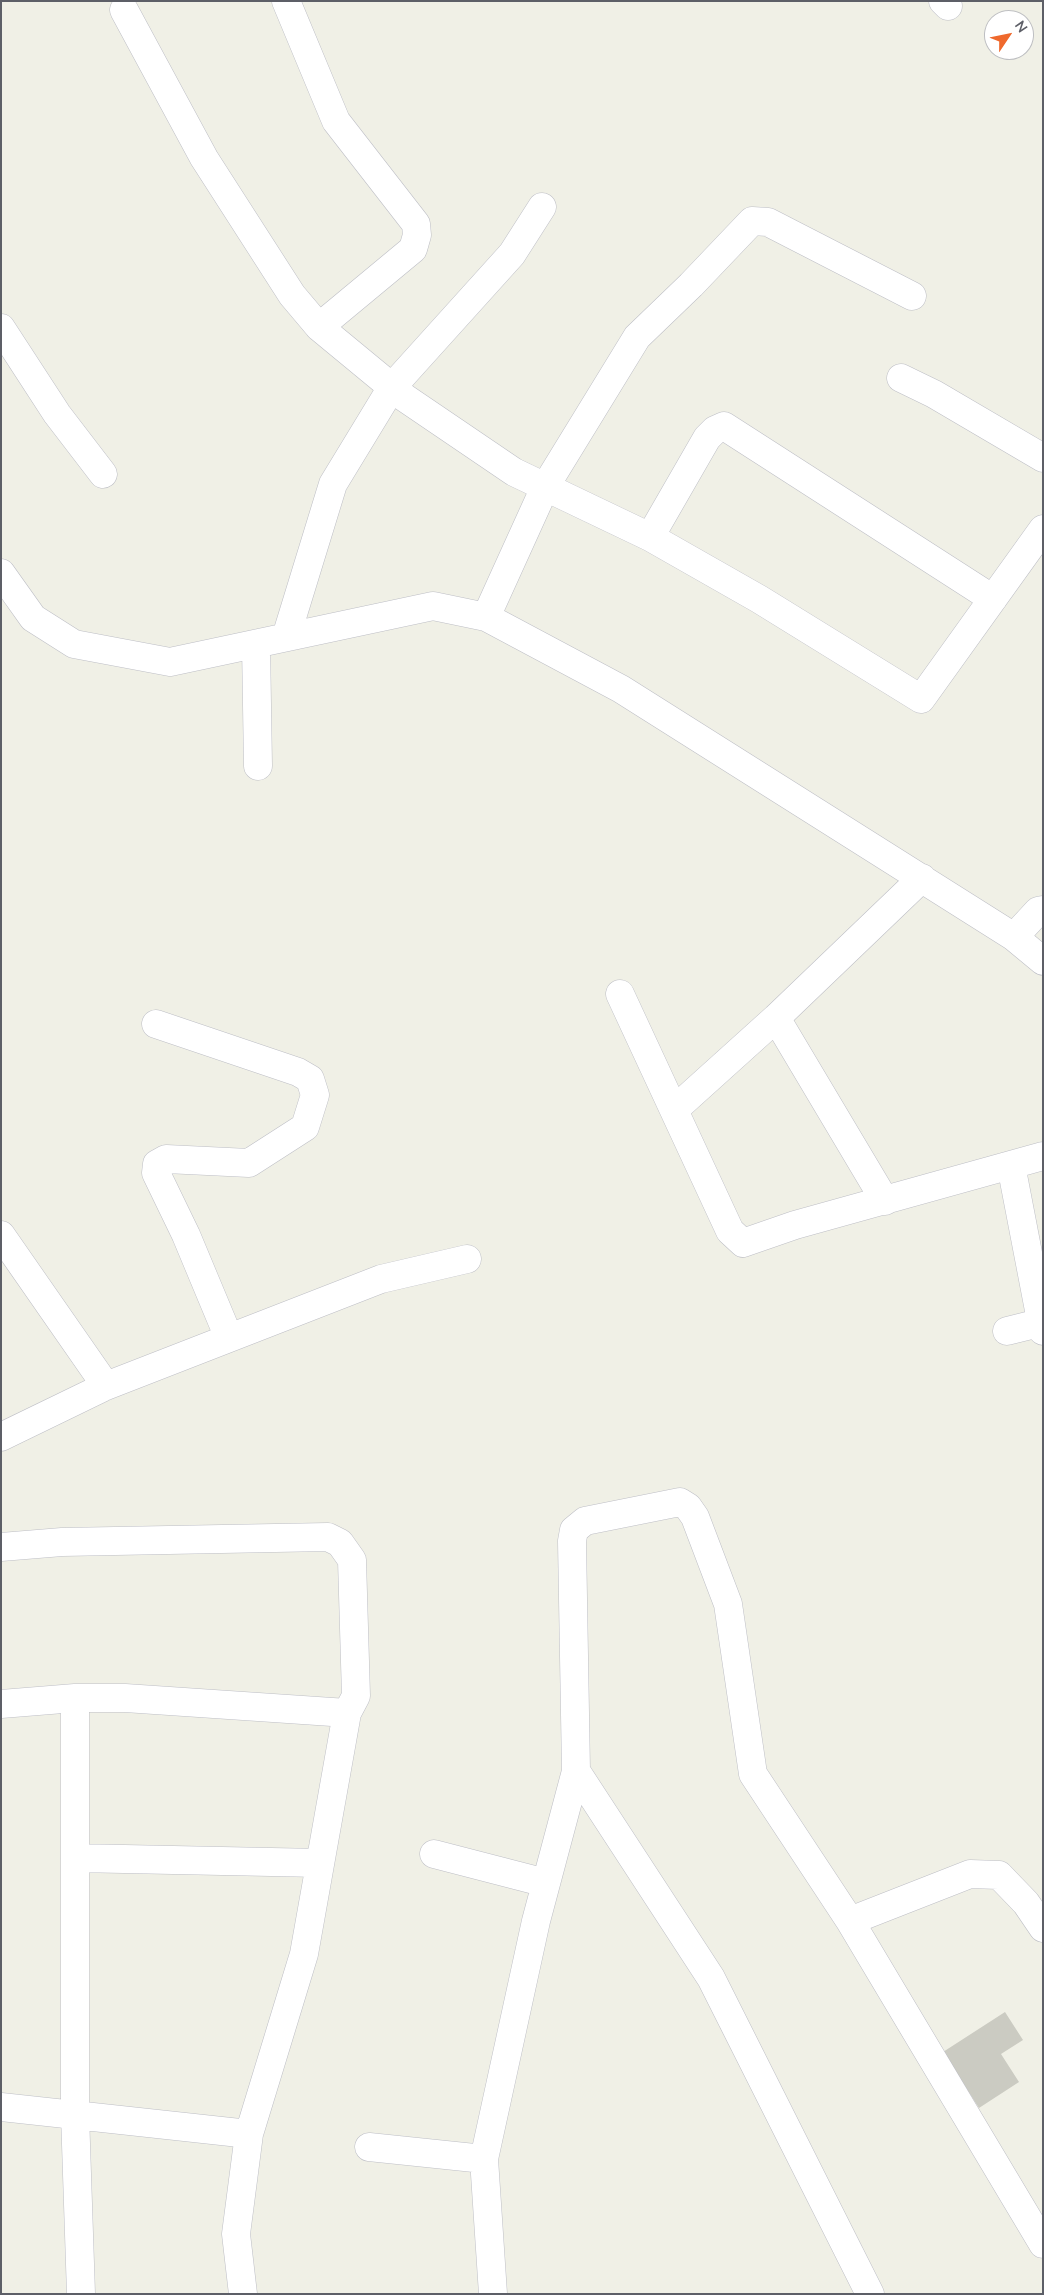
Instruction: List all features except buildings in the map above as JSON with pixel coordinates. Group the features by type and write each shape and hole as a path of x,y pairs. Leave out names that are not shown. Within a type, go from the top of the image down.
{"street":[{"path":"286,1 336,121 416,224 417,235 413,249 319,326"},
{"path":"124,10 204,158 292,295 319,326 392,387 514,472 650,537 759,599 921,699 1043,529"},
{"path":"286,637 333,484 392,387 512,254 542,207"},
{"path":"486,617 545,487 637,337 691,285 752,221 768,222 912,296"},
{"path":"1,328 57,414 103,474"},
{"path":"901,378 934,394 1043,458"},
{"path":"650,537 707,438 715,430 724,426 993,598"},
{"path":"1,573 33,618 74,644 170,662 432,606 486,617 621,689 1014,937 1043,961"},
{"path":"256,644 258,766"},
{"path":"674,1110 776,1018 922,878"},
{"path":"1014,937 1038,911 1043,910"},
{"path":"620,994 730,1231 743,1243 795,1225 1043,1156"},
{"path":"776,1018 885,1201"},
{"path":"156,1024 298,1072 310,1079 316,1095 305,1128 249,1163 166,1159 157,1164 156,1173 186,1235 229,1338"},
{"path":"1007,1331 1042,1325 1011,1164"},
{"path":"1,1235 106,1386"},
{"path":"1,1437 106,1386 381,1279 468,1259"},
{"path":"493,2294 484,2158 546,1884 576,1771 574,1530 585,1521 680,1502 688,1507 694,1517 728,1604 753,1774 850,1921 1043,2244"},
{"path":"1,1547 62,1542 328,1537 340,1543 352,1560 356,1696 347,1712 304,1954 249,2134 236,2234 243,2294"},
{"path":"1,1704 74,1698 125,1698 347,1712"},
{"path":"74,1698 75,2114 81,2294"},
{"path":"576,1771 711,1978 870,2294"},
{"path":"434,1854 546,1884"},
{"path":"75,1858 320,1863"},
{"path":"850,1921 970,1874 999,1875 1026,1904 1043,1928"},
{"path":"1,2107 249,2134"},
{"path":"370,2147 484,2158"}]}
